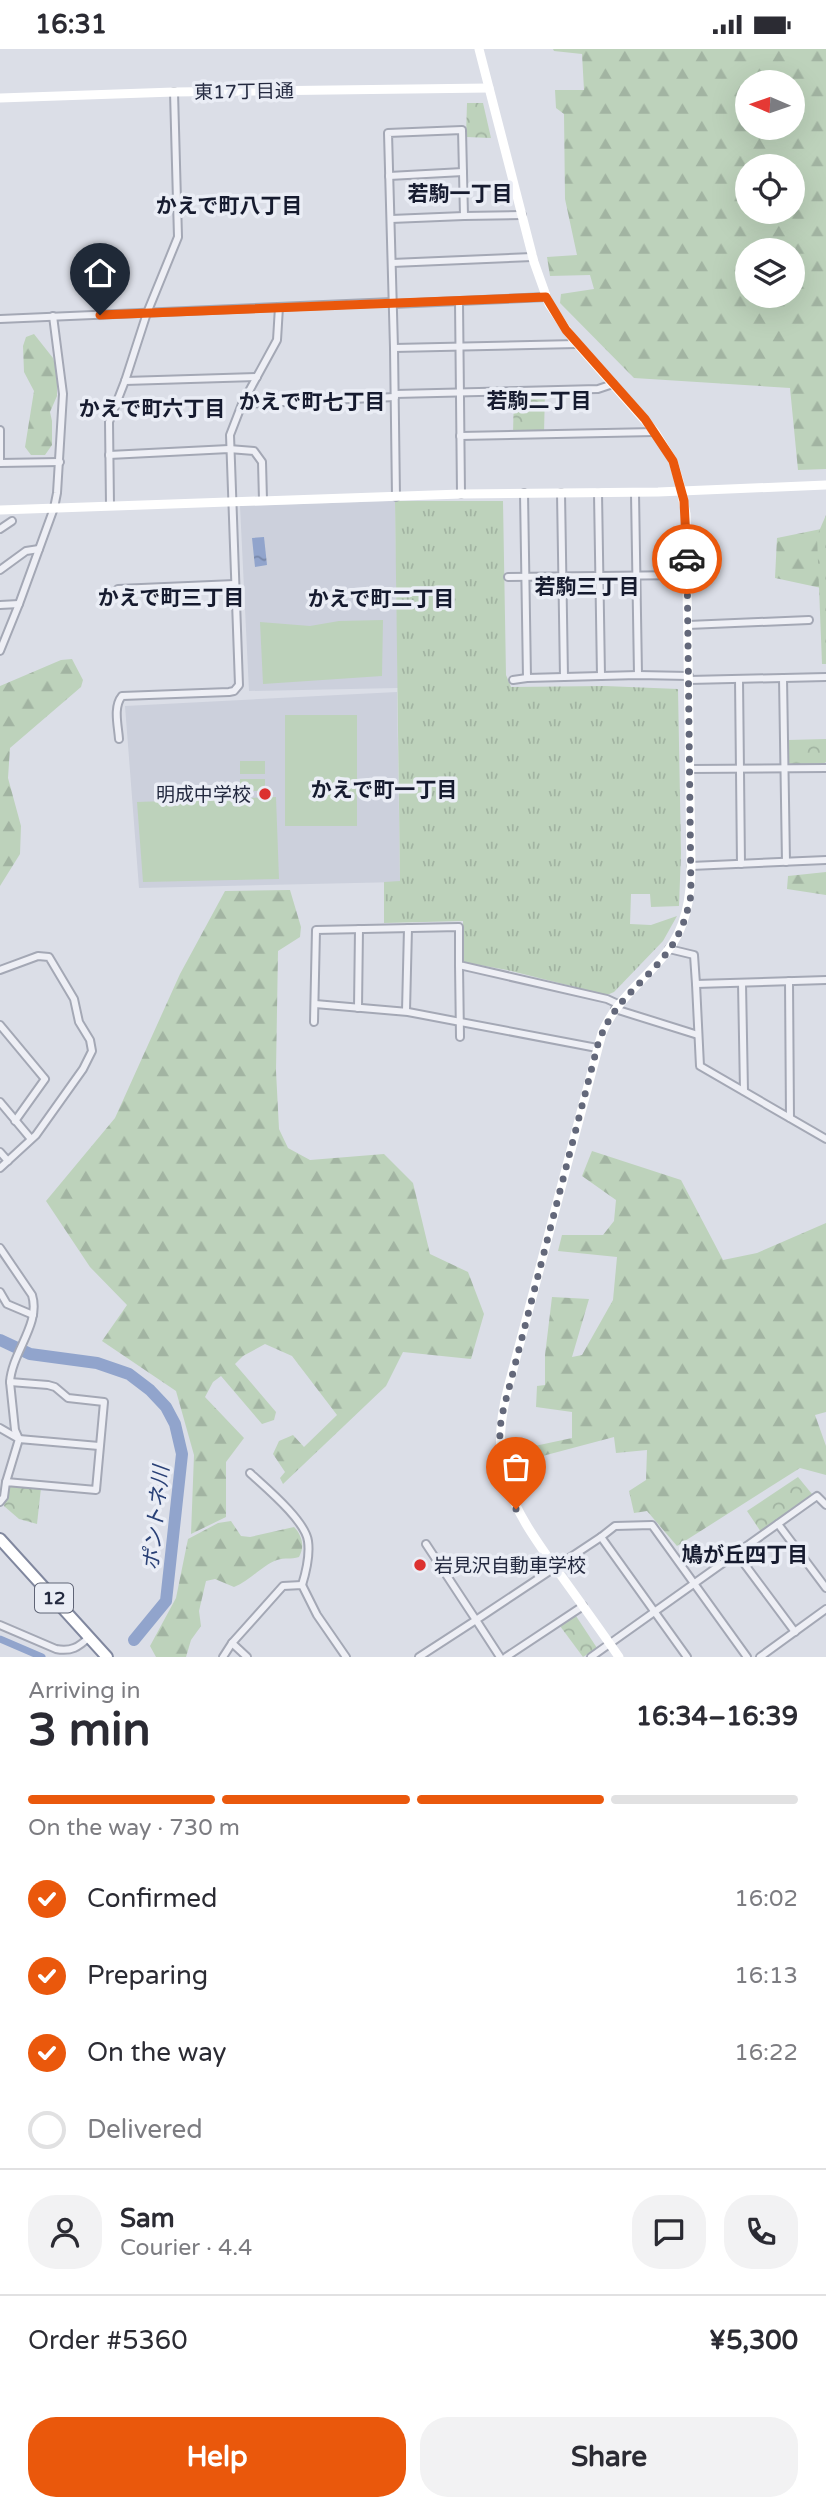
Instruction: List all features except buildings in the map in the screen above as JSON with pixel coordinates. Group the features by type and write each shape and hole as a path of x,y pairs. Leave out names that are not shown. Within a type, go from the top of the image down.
{"highway":[{"name":"12","path":"0,1539 107,1657"}],"street":[{"path":"479,49 532,257 546,297 577,344 655,432 673,461 686,514 691,895 686,915 670,949 617,1006 597,1048 500,1425 501,1454 508,1489 529,1532 620,1657"},
{"name":"東17丁目通","path":"0,98 174,92 489,88"},
{"path":"110,505 109,422 147,313 178,237 174,92"},
{"path":"396,496 387,133 462,130 464,216"},
{"path":"389,176 463,172"},
{"path":"391,219 522,215"},
{"path":"392,263 532,257"},
{"path":"0,319 546,297"},
{"path":"459,302 460,494"},
{"path":"119,739 117,708 122,696 229,692 237,688 239,676 229,449 232,427 242,404 277,340 279,307"},
{"path":"0,652 54,508 60,462 63,394 53,316"},
{"path":"394,348 577,344"},
{"path":"125,381 257,377"},
{"path":"242,404 460,392 598,389 613,384"},
{"path":"0,430 0,463 60,462"},
{"path":"460,436 655,432"},
{"path":"109,455 229,449 254,451 260,457 263,500"},
{"path":"0,510 460,494 635,493 826,485"},
{"path":"524,493 527,678"},
{"path":"561,493 564,677"},
{"path":"598,493 601,676"},
{"path":"635,493 638,675"},
{"path":"0,529 12,521"},
{"path":"0,570 26,551 39,548"},
{"path":"508,577 687,575"},
{"path":"118,589 235,584"},
{"path":"0,605 19,604"},
{"path":"688,625 809,620"},
{"path":"513,680 638,675 740,679 826,677"},
{"path":"783,678 786,862"},
{"path":"740,679 741,864"},
{"path":"690,769 826,768"},
{"path":"691,866 826,860"},
{"path":"314,1022 316,930 459,927 460,1037"},
{"path":"406,1011 408,928"},
{"path":"358,1008 359,929"},
{"path":"670,949 694,955 700,1066 826,1139"},
{"path":"0,970 38,956 49,957 74,999 79,1022 92,1046 91,1055 83,1069 32,1139 0,1168"},
{"path":"459,965 607,999 617,1006 698,1035"},
{"path":"696,983 826,980"},
{"path":"789,981 790,1118"},
{"path":"742,983 744,1091"},
{"path":"314,1004 406,1011 597,1048"},
{"path":"0,1025 46,1079 15,1121"},
{"path":"0,1102 32,1139"},
{"path":"0,1152 8,1161"},
{"path":"0,1248 32,1295 33,1315 14,1360 10,1382 15,1430 19,1440 4,1497 0,1502"},
{"path":"0,1292 7,1304 33,1315"},
{"path":"6,1482 96,1490 104,1402 68,1398 55,1387 48,1385 10,1382"},
{"path":"0,1428 19,1440 99,1446"},
{"path":"250,1473 282,1502 306,1535 308,1558 302,1585 317,1615 346,1657"},
{"path":"591,1657 817,1496 826,1506"},
{"path":"778,1524 826,1588"},
{"path":"419,1657 556,1568 615,1526 652,1525 747,1657"},
{"path":"601,1537 687,1657"},
{"path":"426,1544 500,1657"},
{"path":"737,1554 795,1632"},
{"path":"223,1657 232,1643 283,1586 302,1585"},
{"path":"506,1657 583,1606"},
{"path":"760,1657 826,1609"},
{"path":"0,1625 65,1651 80,1646 89,1637"},
{"path":"232,1643 247,1657"}],"shaded area":[{"path":"395,501 398,688 249,691 240,506"},
{"name":"明成中学校","path":"397,692 400,882 139,888 125,706"}],"green space":[{"path":"553,49 826,49 826,469 798,470 790,388 634,378 560,303 561,294 594,289 590,275 550,276 547,257 577,255 565,199 564,114 556,108 555,90 584,90 582,54"},
{"path":"467,103 483,103 491,138 466,137"},
{"path":"34,334 53,358 57,371 57,396 50,412 52,445 45,455 31,455 25,447 34,391 24,372 23,346 26,337"},
{"path":"545,391 544,433 513,434 514,392"},
{"path":"395,501 503,501 506,675 511,687 605,686 678,689 681,853 679,906 651,907 650,894 631,894 630,924 651,925 677,916 663,941 614,992 607,995 463,962 463,921 384,923 384,882 400,881"},
{"path":"826,515 826,664 822,664 817,536"},
{"path":"826,528 826,589 775,578 777,538"},
{"path":"383,620 382,676 263,684 260,622 310,626 339,621"},
{"path":"72,659 83,680 81,687 10,748 8,778 21,826 20,854 0,886 0,686 61,660"},
{"path":"285,715 357,715 357,826 285,826"},
{"path":"826,739 826,762 823,764 788,762 788,740"},
{"path":"240,761 265,761 265,774 240,774"},
{"path":"240,779 265,779 265,791 240,791"},
{"path":"276,797 279,879 143,882 137,802"},
{"path":"826,872 826,895 787,889 788,876"},
{"path":"290,890 301,927 300,937 278,951 276,1071 279,1129 288,1148 310,1160 384,1154 413,1183 430,1254 468,1272 484,1314 471,1359 403,1352 386,1386 283,1484 280,1478 285,1472 273,1454 279,1441 293,1435 304,1447 337,1415 292,1356 265,1344 243,1356 235,1364 276,1412 274,1420 262,1424 221,1376 213,1382 205,1397 244,1438 226,1462 226,1517 191,1534 194,1455 176,1391 102,1341 127,1305 90,1267 46,1201 115,1118 180,974 225,891"},
{"path":"592,1151 681,1180 723,1260 757,1253 826,1223 826,1412 815,1415 826,1446 826,1475 800,1468 677,1546 647,1511 634,1513 629,1491 646,1480 647,1450 616,1453 614,1437 520,1462 516,1450 572,1438 572,1412 536,1407 537,1386 545,1385 545,1355 552,1297 589,1299 572,1357 582,1355 613,1300 617,1257 558,1251 562,1235 603,1235 614,1221 616,1200 582,1176"},
{"path":"798,1477 812,1494 761,1532 747,1511"},
{"path":"8,1485 41,1488 37,1524 19,1519 4,1506"},
{"path":"231,1521 241,1536 250,1537 294,1527 302,1541 299,1557 271,1563 234,1587 215,1579 206,1581 199,1611 201,1626 191,1640 186,1657 156,1657 150,1646 176,1598 188,1539 218,1523"},
{"path":"576,1616 597,1648 583,1657 560,1626"}],"water":[{"path":"264,537 267,565 255,567 252,538"}],"waterway":[{"name":"ポントネ川","path":"0,1340 30,1354 97,1363 129,1374 166,1407 175,1424 182,1454 166,1601 134,1640"},
{"path":"0,1639 42,1657"}],"way so far":[{"path":"516,1509 503,1467 500,1425 598,1044 618,1004 673,945 683,924 691,895 687,559"}],"place":[{"name":"明成中学校","path":"265,794"},
{"name":"岩見沢自動車学校","path":"420,1565"}],"district":[{"name":"若駒一丁目","path":"460,194"},
{"name":"かえで町八丁目","path":"229,206"},
{"name":"若駒二丁目","path":"539,401"},
{"name":"かえで町七丁目","path":"312,402"},
{"name":"かえで町六丁目","path":"152,409"},
{"name":"若駒三丁目","path":"587,587"},
{"name":"かえで町三丁目","path":"171,598"},
{"name":"かえで町二丁目","path":"381,599"},
{"name":"かえで町一丁目","path":"384,790"},
{"name":"鳩が丘四丁目","path":"745,1555"}],"route":[{"path":"100,315 546,297 572,338 645,419 673,461 686,514 687,559"}]}
